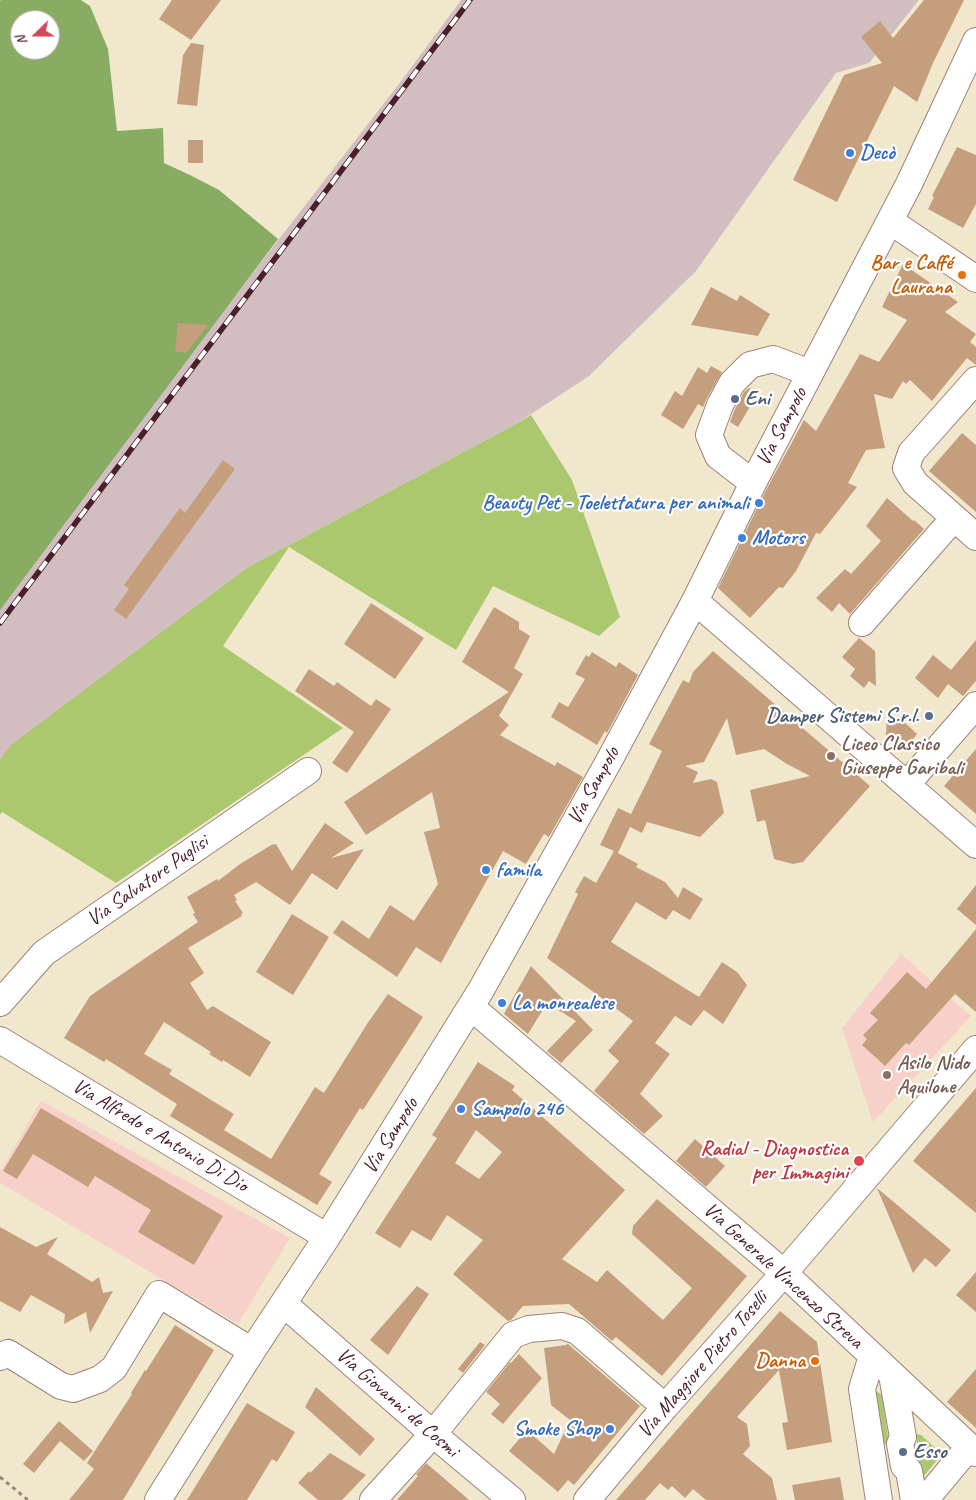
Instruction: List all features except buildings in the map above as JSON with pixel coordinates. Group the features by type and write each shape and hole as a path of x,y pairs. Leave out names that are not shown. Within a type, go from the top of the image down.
{"street":[{"name":"Via Sampolo","path":"158,1500 252,1350 284,1304 323,1235 471,1007 605,768 695,601 753,483 909,184 976,41"},
{"path":"890,221 976,279"},
{"path":"753,483 718,456 709,435 720,405 732,383 750,365 773,359 810,374"},
{"path":"976,380 911,453 906,468 915,483 976,537"},
{"path":"862,622 954,518"},
{"path":"695,601 976,845"},
{"path":"907,784 976,705"},
{"name":"Via Salvatore Puglisi","path":"0,1003 44,953 308,771"},
{"name":"Via Generale Vincenzo Streva","path":"471,1007 784,1272 973,1450"},
{"name":"Via Alfredo e Antonio Di Dio","path":"0,1040 323,1235"},
{"name":"Via Maggiore Pietro Toselli","path":"588,1500 665,1407 976,1049"},
{"path":"0,1357 8,1354 61,1386 73,1389 100,1379 114,1368 159,1294 252,1350"},
{"name":"Via Giovanni de Cosmi","path":"284,1304 512,1500"},
{"path":"373,1500 433,1434 513,1335 529,1329 562,1326 577,1331 665,1407"},
{"path":"872,1356 862,1389 879,1500"},
{"path":"892,1375 903,1437 900,1444 901,1451 904,1466 909,1471 914,1500"},
{"path":"925,1500 973,1450"}],"path":[{"path":"0,1477 28,1500"}],"shaded area":[{"path":"461,0 919,0 869,63 836,73 696,271 589,376 516,424 248,567 12,745 0,760 0,606"},
{"name":"Asilo Nido Aquilone","path":"901,954 971,1016 873,1122 842,1028"},
{"path":"41,1101 290,1238 238,1324 0,1183 0,1172"}],"green space":[{"path":"81,0 90,6 108,49 117,131 163,128 164,163 219,190 278,239 0,610 0,1"},
{"path":"531,415 572,480 620,617 599,636 493,586 456,650 289,547 223,646 343,728 116,883 2,812 0,815 0,760 11,745 248,567"},
{"path":"875,1390 882,1395 889,1444 884,1444"},
{"path":"916,1434 921,1435 942,1454 924,1476 921,1476"}],"railway":[{"path":"0,623 470,0"}],"place":[{"name":"Decò","path":"850,153"},
{"name":"Bar e Caffé Laurana","path":"962,275"},
{"name":"Eni","path":"735,399"},
{"name":"Beauty Pet - Toelettatura per animali","path":"759,503"},
{"name":"Motors","path":"742,538"},
{"name":"Damper Sistemi S.r.l.","path":"929,716"},
{"name":"Liceo Classico Giuseppe Garibali","path":"831,756"},
{"name":"famila","path":"486,870"},
{"name":"La monrealese","path":"502,1003"},
{"name":"Asilo Nido Aquilone","path":"887,1075"},
{"name":"Sampolo 246","path":"461,1109"},
{"name":"Radial - Diagnostica per Immagini","path":"859,1161"},
{"name":"Danna","path":"815,1361"},
{"name":"Smoke Shop","path":"610,1429"},
{"name":"Esso","path":"903,1452"}]}
